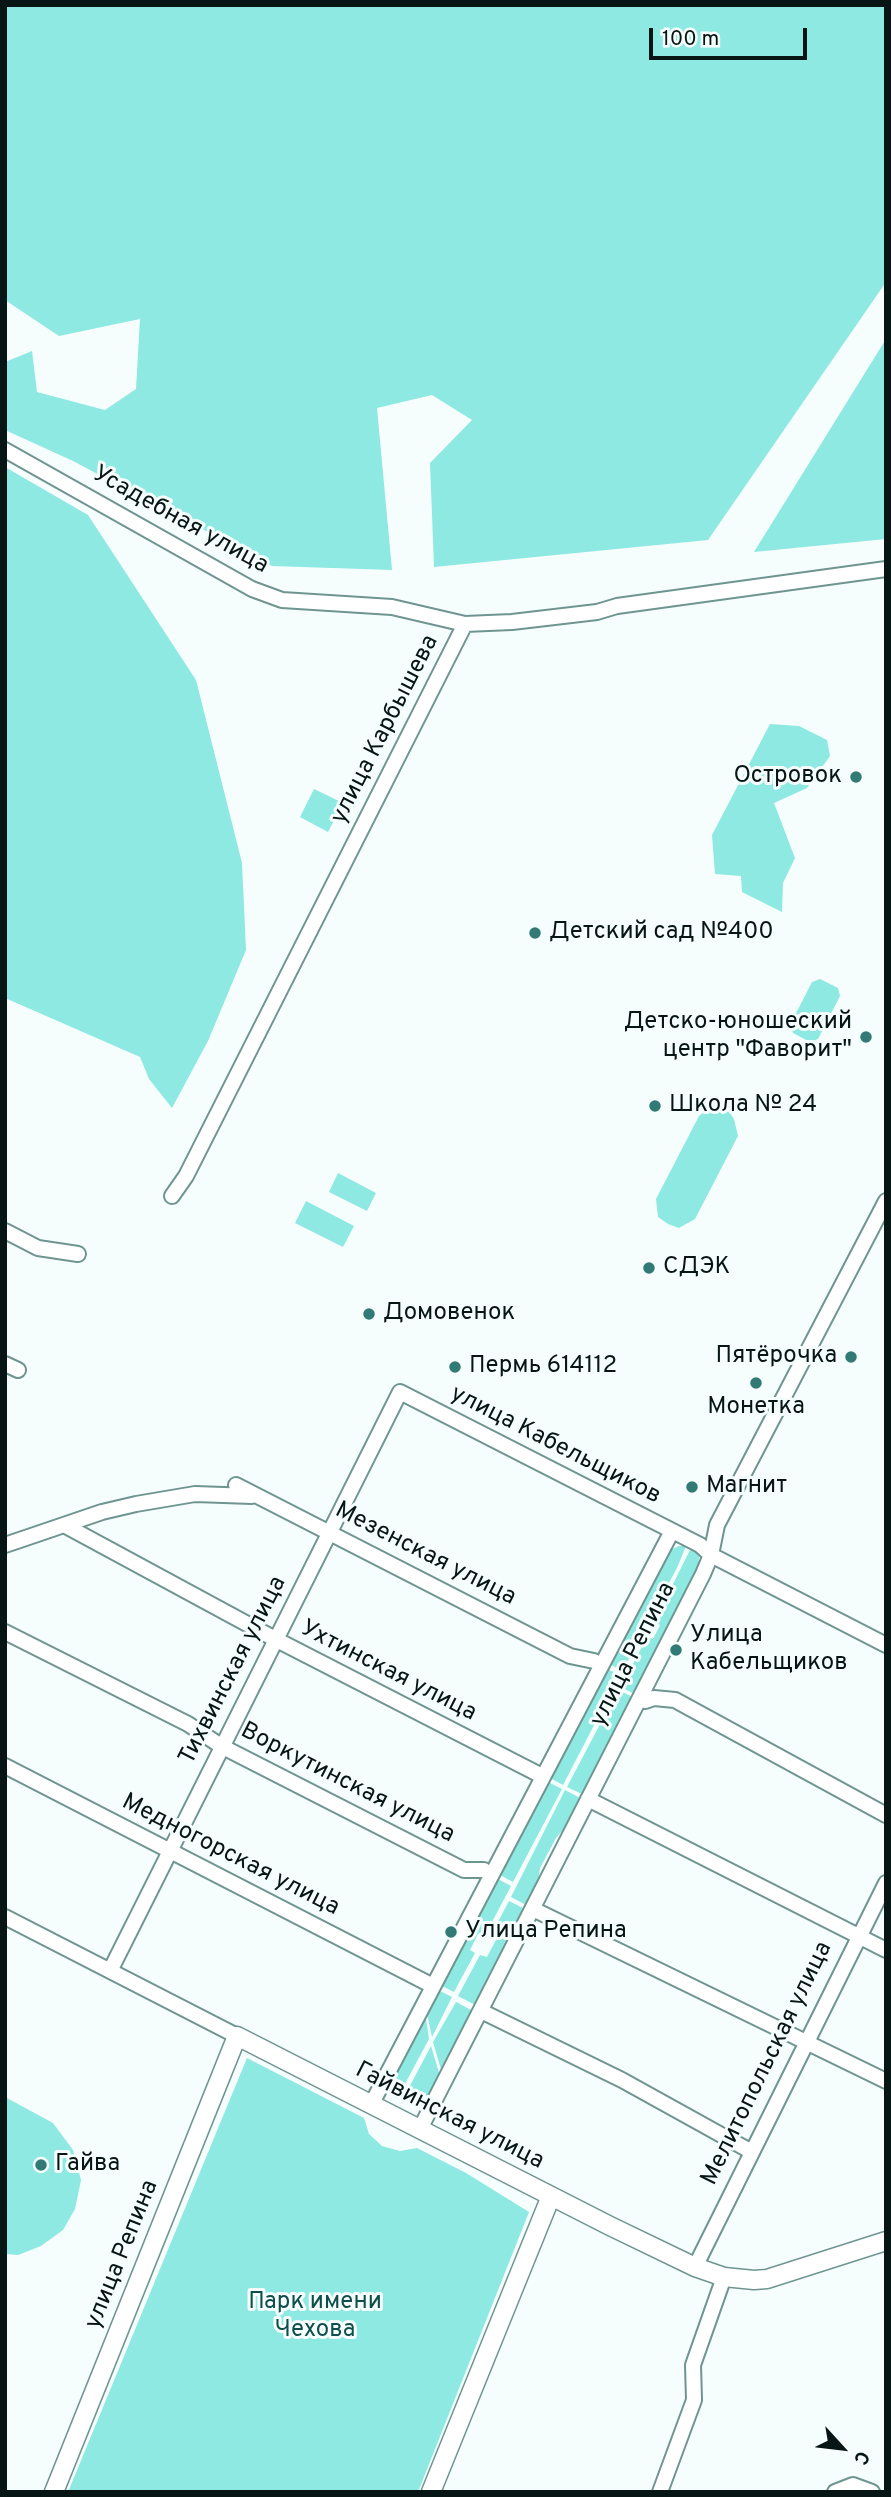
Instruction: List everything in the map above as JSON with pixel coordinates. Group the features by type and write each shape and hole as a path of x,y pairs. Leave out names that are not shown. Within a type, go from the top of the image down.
{"main road":[{"name":"Гайвинская улица","path":"237,2036 551,2196 695,2267 724,2277 754,2280 767,2278 886,2241"},
{"name":"улица Репина","path":"54,2492 237,2036"},
{"path":"431,2492 551,2196"}],"street":[{"name":"Усадебная улица","path":"5,450 252,589 282,600 392,607 465,624"},
{"name":"улица Карбышева","path":"172,1196 186,1176 465,624 512,622 597,612 617,606 886,569"},
{"name":"улица Репина","path":"420,2130 711,1555 717,1525 886,1201"},
{"path":"5,1231 38,1248 78,1254"},
{"name":"улица Кабельщиков","path":"400,1392 691,1540 711,1555 886,1645"},
{"name":"Тихвинская улица","path":"110,1971 400,1392"},
{"name":"Мезенская улица","path":"236,1485 570,1656 594,1661"},
{"path":"5,1545 102,1512 169,1498 195,1494 260,1496"},
{"path":"691,1540 704,1535 717,1525"},
{"name":"Ухтинская улица","path":"66,1526 275,1639 542,1776"},
{"name":"улица Репина","path":"371,2105 672,1531"},
{"name":"Воркутинская улица","path":"5,1632 188,1724 221,1746 464,1870 484,1870"},
{"path":"645,1701 675,1700 886,1815"},
{"name":"Медногорская улица","path":"5,1766 433,1986"},
{"path":"588,1799 886,1950"},
{"name":"Мелитопольская улица","path":"695,2267 886,1883"},
{"path":"539,1912 886,2081"},
{"name":"Гайвинская улица","path":"5,1917 237,2036"},
{"path":"481,2011 622,2080 751,2152"},
{"path":"660,2492 694,2400 693,2365 724,2277"},
{"path":"835,2492 853,2486 872,2492"}],"green space":[{"path":"5,5 886,5 886,282 708,540 434,567 430,463 472,420 432,395 377,408 392,570 272,566 73,461 5,430 5,362 32,351 37,392 105,410 136,389 140,319 59,336 5,300"},
{"path":"886,339 886,539 754,552"},
{"path":"5,467 88,515 196,680 242,863 246,950 208,1041 172,1108 149,1079 140,1057 5,998"},
{"path":"770,724 799,726 827,740 830,756 807,788 774,803 795,858 783,883 782,912 742,892 741,876 715,874 712,835"},
{"path":"314,789 343,803 328,832 300,817"},
{"path":"820,979 838,988 840,996 818,1039 810,1042 793,1033 790,1025 812,982"},
{"path":"722,1108 734,1119 738,1136 695,1219 679,1228 668,1224 658,1217 656,1199 699,1116 705,1111"},
{"path":"338,1173 376,1193 367,1211 329,1192"},
{"path":"306,1201 354,1226 343,1247 295,1223"},
{"path":"686,1546 677,1568 649,1620 642,1617 633,1637 638,1640 623,1671 609,1664 670,1550"},
{"path":"691,1548 699,1556 698,1571 634,1694 621,1687 647,1637 653,1639 660,1625 654,1622"},
{"path":"607,1669 620,1675 563,1785 550,1778"},
{"path":"618,1690 633,1697 584,1795 567,1787"},
{"path":"548,1782 562,1789 513,1882 500,1875"},
{"path":"565,1790 582,1799 540,1868 538,1883 528,1906 511,1897"},
{"path":"498,1879 511,1886 484,1937 478,1934 470,1950 475,1953 454,1992 442,1986"},
{"path":"509,1901 525,1909 477,2006 458,1996 480,1955 487,1957 497,1938 491,1935"},
{"path":"440,1991 452,1997 432,2037 427,2014"},
{"path":"456,2002 473,2011 442,2073 433,2042"},
{"path":"426,2018 429,2039 399,2095 388,2089"},
{"path":"431,2046 440,2076 426,2103 420,2107 404,2097"},
{"name":"Парк имени Чехова","path":"247,2058 364,2118 369,2134 382,2146 400,2151 417,2148 466,2173 529,2212 418,2492 68,2492"},
{"name":"Гайва","path":"5,2097 53,2123 73,2150 81,2180 75,2209 63,2230 41,2246 18,2255 5,2254"}],"place":[{"name":"Островок","path":"856,777"},
{"name":"Детский сад №400","path":"535,933"},
{"name":"Детско-юношеский центр \"Фаворит\"","path":"866,1037"},
{"name":"Школа № 24","path":"655,1106"},
{"name":"СДЭК","path":"649,1268"},
{"name":"Домовенок","path":"369,1314"},
{"name":"Пятёрочка","path":"851,1357"},
{"name":"Пермь 614112","path":"455,1367"},
{"name":"Монетка","path":"756,1383"},
{"name":"Магнит","path":"692,1487"},
{"name":"Улица Кабельщиков","path":"676,1650"},
{"name":"Улица Репина","path":"451,1932"},
{"name":"Гайва","path":"41,2165"}]}
